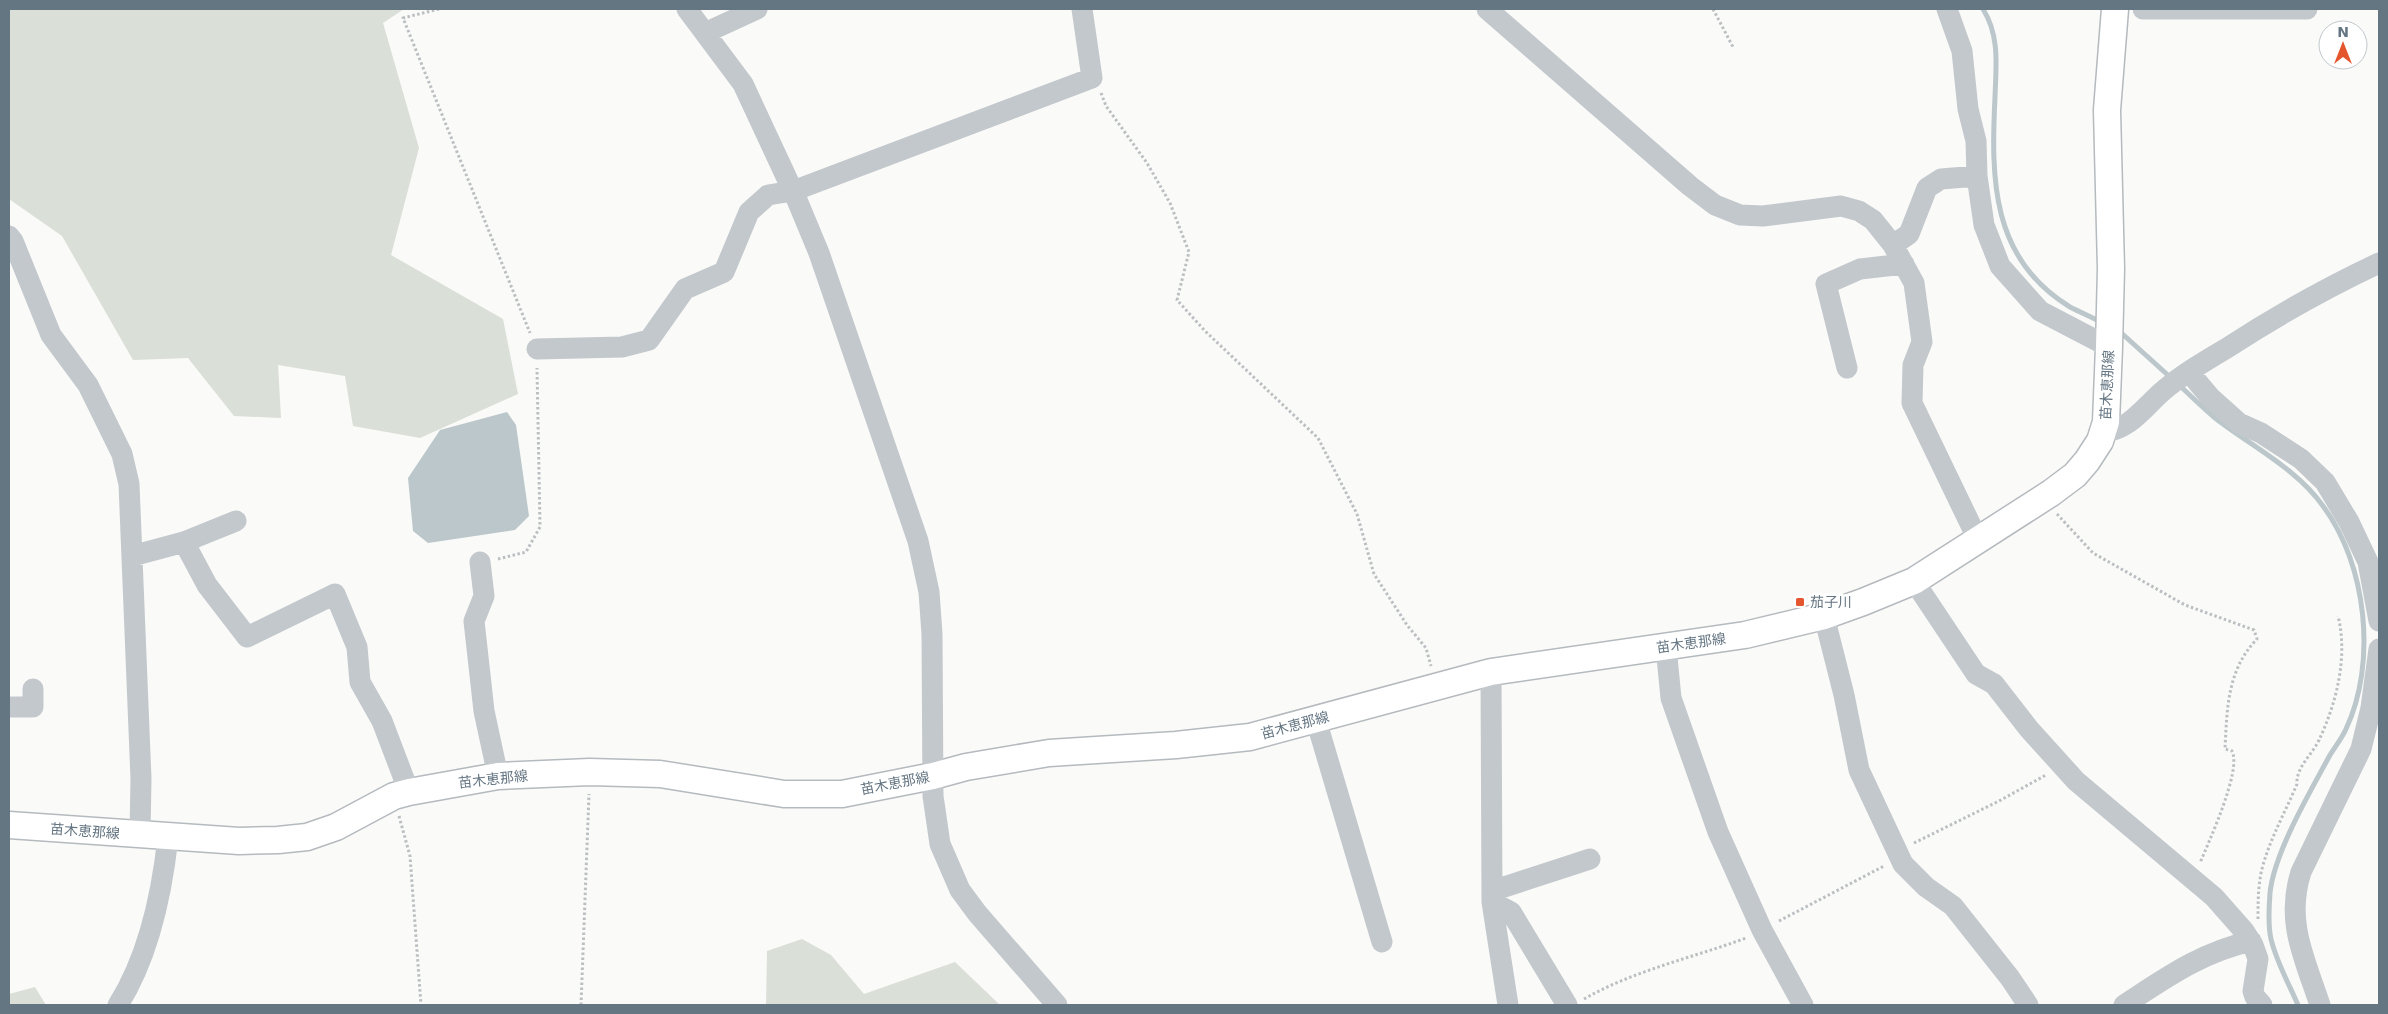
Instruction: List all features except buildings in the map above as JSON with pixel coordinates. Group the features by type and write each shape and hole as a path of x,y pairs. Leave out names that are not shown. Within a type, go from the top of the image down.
{"main road":[{"name":"苗木恵那線","path":"9,825 239,841 278,840 307,836 336,827 401,794 498,776 590,772 660,774 800,795 842,794 933,776 966,767 1049,753 1176,745 1250,737 1491,672 1745,635 1824,616 1914,581 2043,498 2081,468 2095,450 2103,432 2109,342 2111,270 2107,110 2115,9"}],"street":[{"path":"687,9 707,32 743,84 793,191 819,253 918,541 929,592 932,626 933,776 935,819 940,844 960,890 977,913 1057,1005"},
{"path":"707,32 758,9"},
{"path":"537,349 622,347 649,340 685,289 724,272 749,212 768,195 793,191 1092,78 1082,9"},
{"path":"1487,9 1690,186 1715,205 1740,215 1763,216 1841,206 1859,211 1873,220 1893,245 1914,283 1922,342 1913,365 1912,403 1978,540"},
{"path":"1947,9 1962,51 1968,109 1976,141 1977,176 1984,225 2000,266 2040,311 2109,342"},
{"path":"2143,9 2308,9"},
{"path":"1893,245 1908,234 1927,188 1941,179 1977,176"},
{"path":"9,236 13,241 52,334 88,385 122,454 129,484 141,769 140,834"},
{"path":"2103,432 2124,427 2166,388 2286,311 2329,286 2379,263"},
{"path":"1847,368 1826,284 1860,269 1904,264"},
{"path":"2187,373 2238,423 2261,433 2301,459 2325,482 2349,522 2368,562 2379,620"},
{"path":"132,556 184,542 236,521"},
{"path":"184,542 206,585 247,637 335,594 357,647 360,682 382,721 401,794"},
{"path":"480,562 484,596 474,621 484,711 498,776"},
{"path":"1914,581 1976,674 1994,684 2076,781 2214,897 2250,940 2258,959 2253,990 2255,997 2262,1005"},
{"path":"1824,616 1844,695 1859,770 1903,864 1926,887 1953,906 2010,978 2028,1005"},
{"path":"1666,647 1670,698 1718,832 1763,931 1803,1005"},
{"path":"2320,1005 2299,943 2293,912 2295,890 2301,872 2361,748 2371,708 2379,649"},
{"path":"1491,672 1492,896 1508,1005"},
{"path":"9,707 33,707 33,689"},
{"path":"1316,720 1382,942"},
{"path":"118,1005 131,985 146,942 163,884 168,836"},
{"path":"1492,896 1590,859"},
{"path":"1492,896 1511,912 1574,1003"},
{"path":"2124,1005 2196,959 2221,948 2250,940"}],"path":[{"path":"439,9 403,18 537,349 540,527 526,552 480,562"},
{"path":"1713,9 1733,47"},
{"path":"1092,78 1096,81 1106,106 1147,164 1170,203 1189,252 1177,300 1205,331 1318,438 1357,514 1374,574 1406,624 1426,648 1436,686"},
{"path":"2043,498 2093,553 2185,604 2254,630 2257,639 2240,661 2233,677 2228,702 2225,749 2232,750 2235,763 2221,812 2196,872 2191,878"},
{"path":"2250,940 2258,925 2257,899 2261,872 2270,844 2297,784 2296,774 2319,740 2340,680 2343,635 2338,616"},
{"path":"1574,1003 1604,987 1647,970 1763,931 2062,766"},
{"path":"581,1005 590,772"},
{"path":"401,794 410,856 421,1005"}],"shaded area":[{"path":"9,9 404,9 383,23 419,148 391,255 503,319 518,394 420,438 353,426 345,376 278,365 281,418 234,416 188,358 133,360 62,236 9,199"},
{"path":"507,412 516,425 529,516 515,530 428,543 413,531 408,478 440,430"},
{"path":"802,939 831,955 864,994 955,962 1000,1005 766,1005 767,951"},
{"path":"35,987 46,1005 9,1005 9,994"}],"waterway":[{"path":"1983,9 1995,41 1994,158 1996,187 2001,215 2010,241 2024,265 2044,288 2070,307 2101,322"},
{"path":"2118,330 2170,377"},
{"path":"2179,385 2215,418 2272,458 2312,492 2338,530 2350,556 2358,585 2363,615 2364,645 2362,675 2356,703 2344,732 2285,842 2278,860 2270,893 2269,922 2271,939 2279,964 2298,1005"}],"place":[{"name":"茄子川","path":"1800,602"}]}
